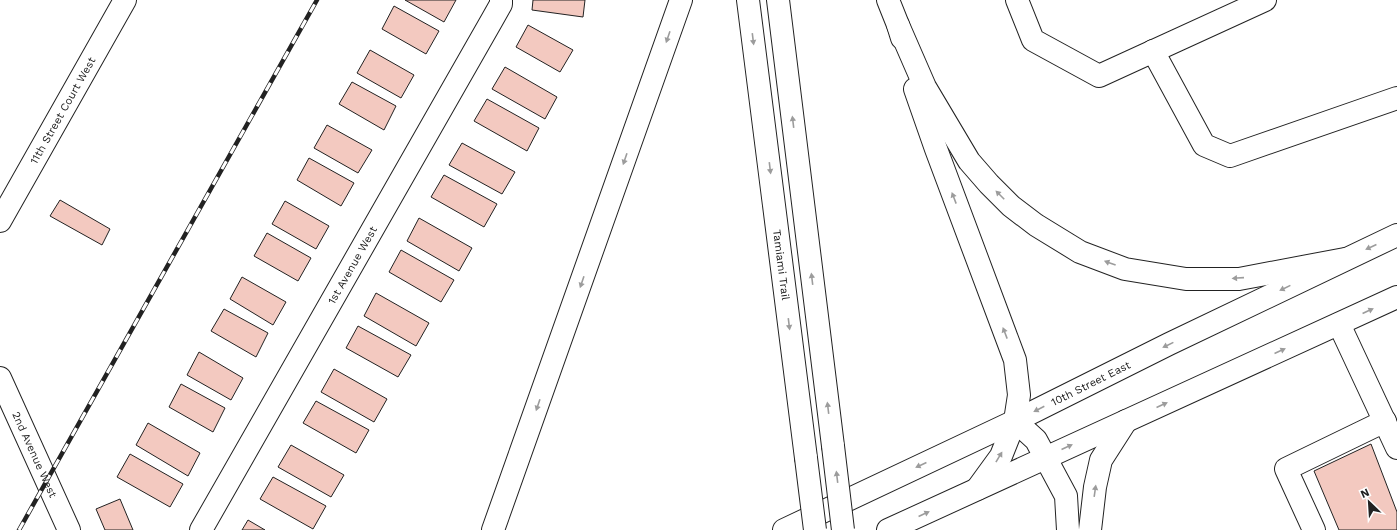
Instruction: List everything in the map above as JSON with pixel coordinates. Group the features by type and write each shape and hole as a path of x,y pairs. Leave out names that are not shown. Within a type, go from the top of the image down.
{"main road":[{"name":"11th Street Court West","path":"0,221 125,0"},
{"name":"1st Avenue West","path":"201,530 488,27 501,4 501,0"},
{"path":"495,527 681,0"},
{"name":"Tamiami Trail","path":"748,0 815,530"},
{"path":"778,0 843,530"},
{"path":"888,0 925,87 969,161 989,184 1012,206 1036,225 1080,252 1125,269 1186,279 1240,279 1345,259"},
{"path":"1017,0 1033,40 1099,76 1265,0"},
{"path":"898,25 916,95 1015,360 1018,395 1015,421 1001,456 977,489"},
{"path":"1153,51 1204,145 1230,156 1397,98"},
{"name":"10th Street East","path":"784,530 1015,421 1169,344 1397,235"},
{"path":"888,530 1397,297"},
{"path":"1339,324 1397,448"},
{"name":"2nd Avenue West","path":"0,378 68,530"},
{"path":"1015,421 1036,440 1066,496 1068,530"},
{"path":"1090,530 1095,487 1101,460 1126,421"},
{"path":"1314,530 1286,469 1385,421"}],"building":[{"path":"405,0 456,0 444,22"},
{"path":"533,0 585,0 583,17 532,10"},
{"path":"394,6 439,31 426,54 382,29"},
{"path":"528,25 573,50 560,72 516,47"},
{"path":"370,50 414,75 401,98 357,73"},
{"path":"505,67 557,97 545,119 492,89"},
{"path":"352,82 396,106 384,130 339,104"},
{"path":"487,99 539,128 527,151 474,121"},
{"path":"327,125 372,150 358,173 314,148"},
{"path":"462,143 515,172 502,194 449,165"},
{"path":"309,158 354,183 341,206 297,180"},
{"path":"444,175 497,204 484,227 431,197"},
{"path":"60,200 110,229 102,245 50,216"},
{"path":"285,201 329,226 316,249 272,224"},
{"path":"419,218 472,248 459,271 407,241"},
{"path":"267,233 311,258 298,281 254,256"},
{"path":"401,250 454,280 441,302 389,272"},
{"path":"242,277 286,302 273,325 230,299"},
{"path":"376,293 429,323 416,346 364,316"},
{"path":"224,309 268,333 256,357 211,331"},
{"path":"358,326 411,355 398,377 346,348"},
{"path":"199,352 243,378 231,400 187,375"},
{"path":"334,369 387,399 374,422 321,392"},
{"path":"181,384 225,408 213,432 169,407"},
{"path":"316,401 369,430 356,453 303,423"},
{"path":"148,423 200,453 188,476 136,445"},
{"path":"1371,444 1397,512 1397,530 1339,530 1314,471"},
{"path":"291,445 344,475 331,497 278,467"},
{"path":"130,454 183,484 170,507 117,477"},
{"path":"273,477 326,506 313,529 260,499"},
{"path":"120,499 133,530 105,530 96,509"},
{"path":"248,520 265,530 242,530"}],"railway":[{"path":"19,530 317,0"}]}
